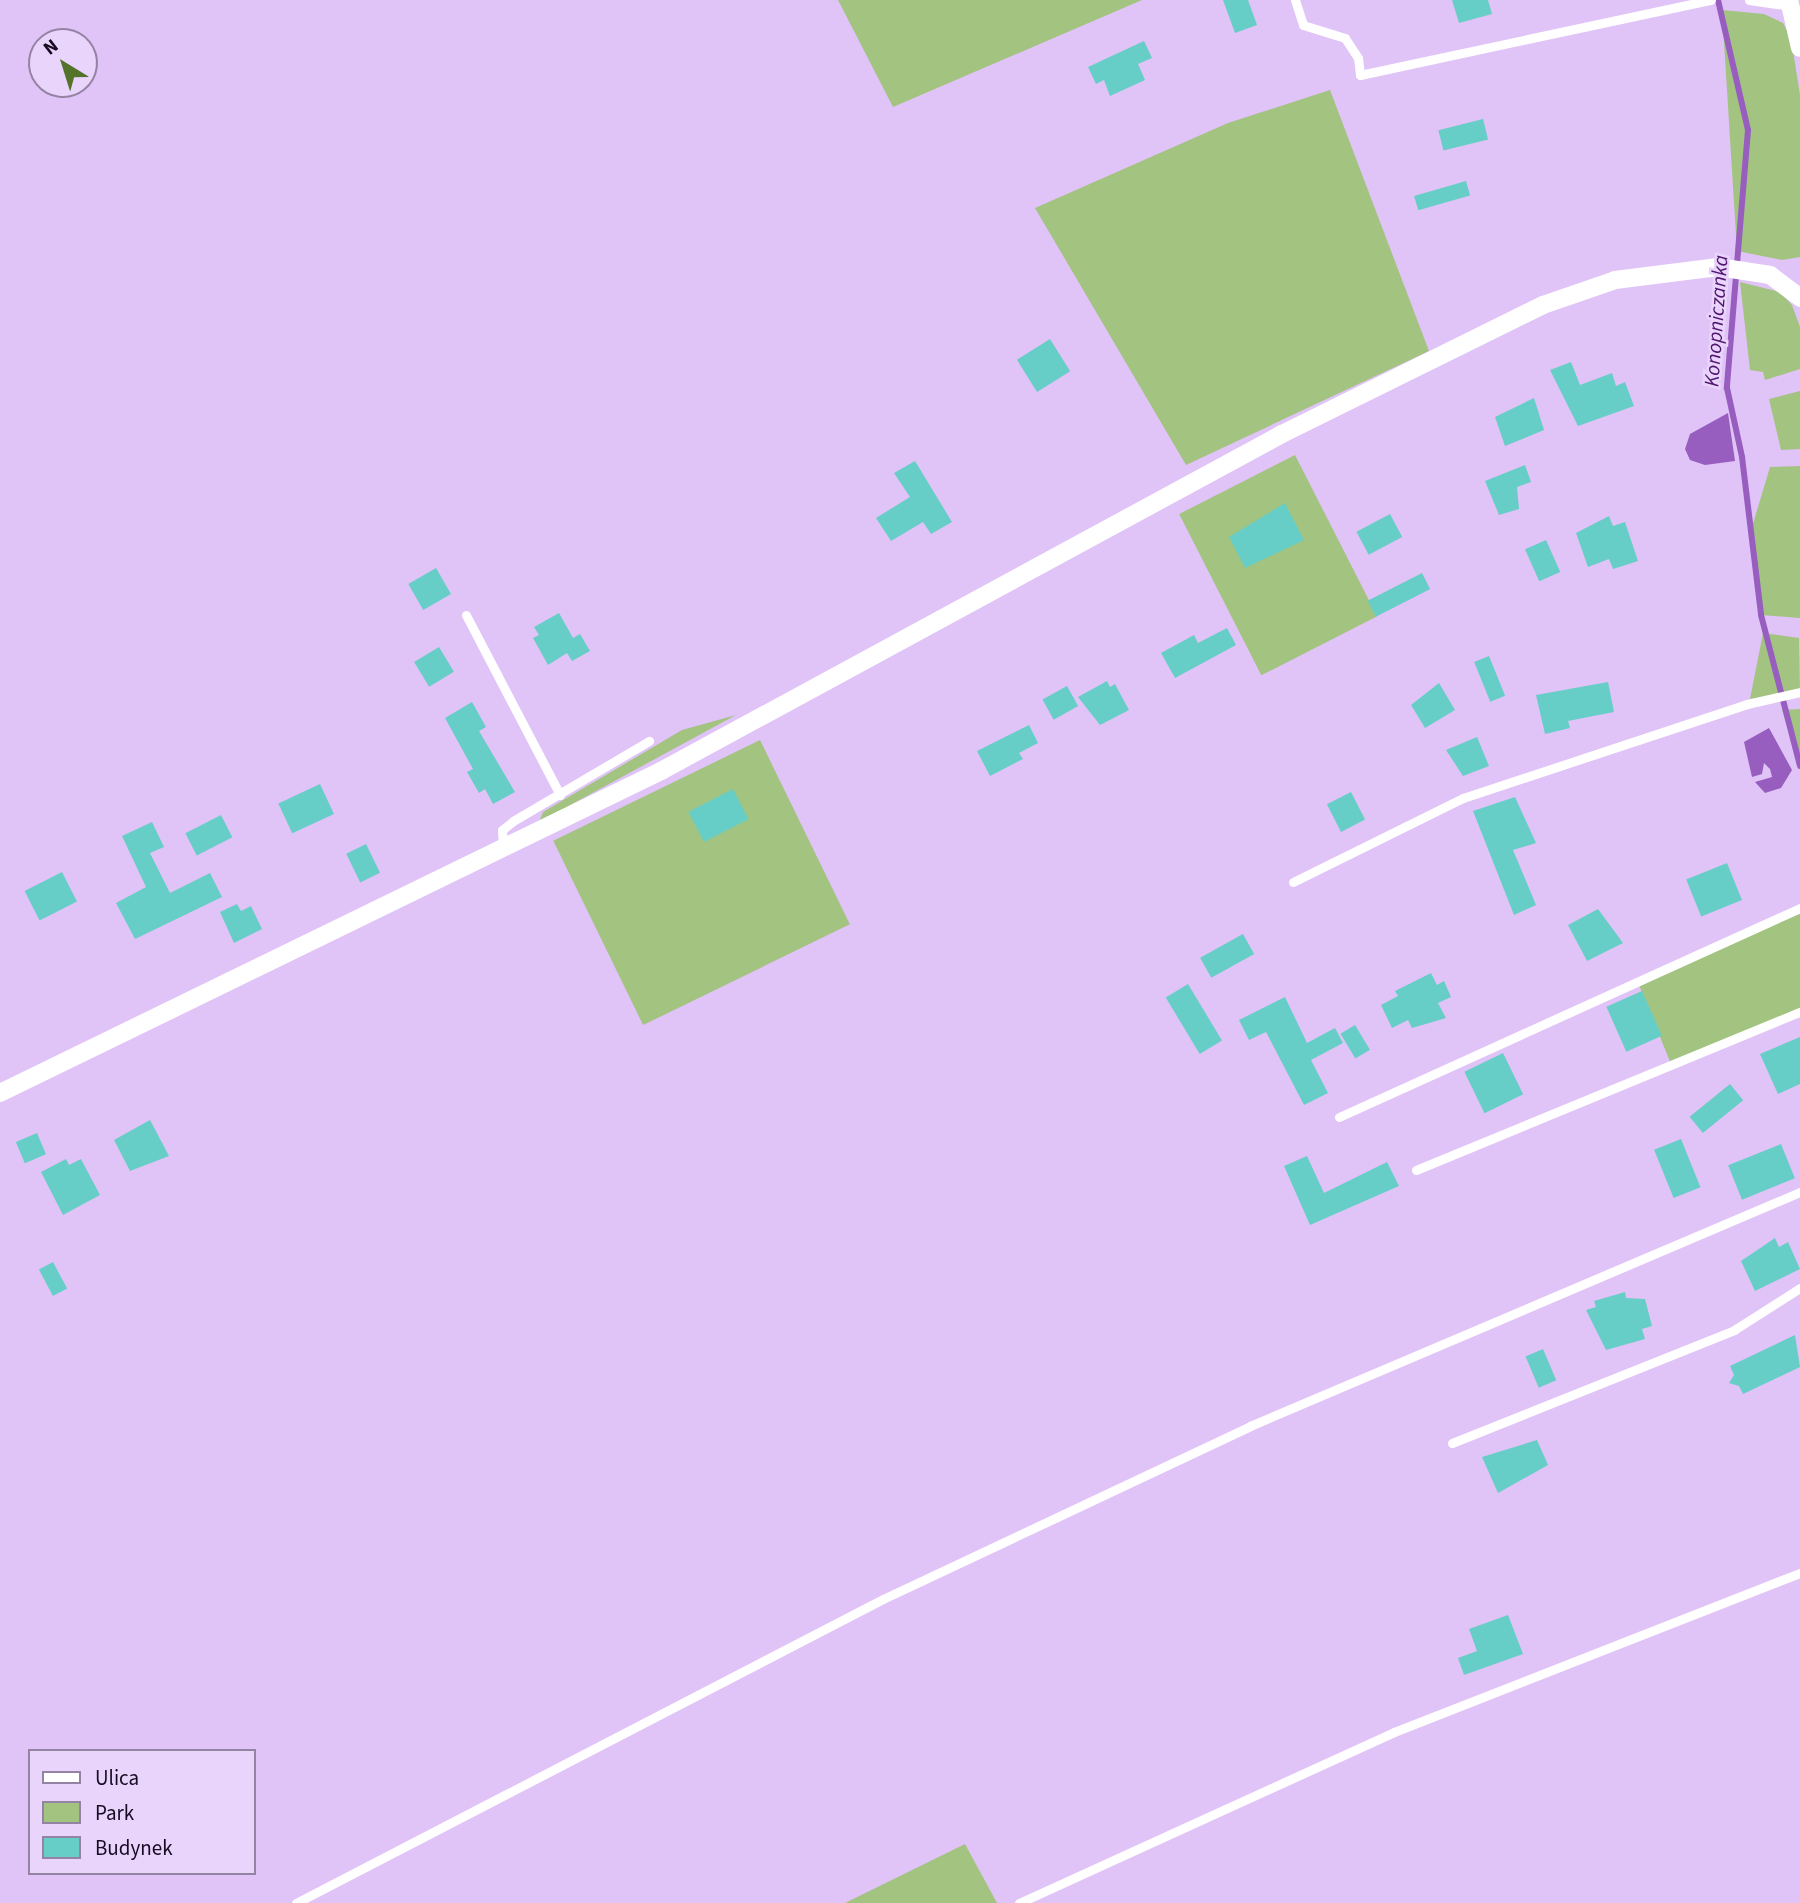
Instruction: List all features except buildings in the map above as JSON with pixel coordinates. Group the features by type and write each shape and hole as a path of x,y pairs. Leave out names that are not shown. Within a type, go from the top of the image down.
{"street":[{"path":"1790,3 1800,48"},
{"path":"0,1093 503,849 844,675 1240,457 1484,332 1615,280 1718,267 1770,275 1799,292"}],"lane":[{"path":"1295,0 1303,25 1345,38 1358,58 1360,75 1524,36 1588,30 1707,1"},
{"path":"1749,0 1790,3"},
{"path":"466,615 559,795"},
{"path":"1293,882 1463,797 1770,697 1800,692"},
{"path":"503,849 502,830 649,741"},
{"path":"1339,1117 1800,908"},
{"path":"1416,1170 1800,1012"},
{"path":"296,1903 907,1587 1250,1426 1800,1192"},
{"path":"1452,1443 1734,1329 1800,1288"},
{"path":"1019,1903 1394,1732 1800,1573"}],"green space":[{"path":"838,0 1142,0 893,107"},
{"path":"1722,10 1764,14 1783,23 1791,38 1800,95 1800,257 1782,260 1737,251"},
{"path":"1330,90 1429,351 1186,465 1035,208 1228,123"},
{"path":"1740,282 1780,292 1792,305 1800,327 1800,369 1765,380 1763,372 1750,370"},
{"path":"1800,391 1800,449 1781,450 1769,399"},
{"path":"1295,455 1377,616 1261,675 1179,514"},
{"path":"1800,466 1800,618 1761,615 1752,527 1770,467"},
{"path":"1763,633 1799,638 1800,693 1750,699"},
{"path":"1800,709 1800,766 1782,710"},
{"path":"736,715 539,822 543,812 682,730"},
{"path":"760,740 850,924 643,1025 553,841"},
{"path":"1800,905 1800,1010 1671,1064 1637,980"},
{"path":"965,1844 997,1903 845,1903"}],"shaded area":[{"path":"1728,413 1735,461 1705,465 1690,460 1685,449 1690,434"},
{"path":"1769,728 1792,770 1781,788 1765,793 1755,782 1772,777 1770,769 1764,763 1762,774 1752,777 1744,742"}],"waterway":[{"name":"Konopniczanka","path":"1718,0 1748,130 1727,388 1742,457 1761,615 1800,766"}]}
